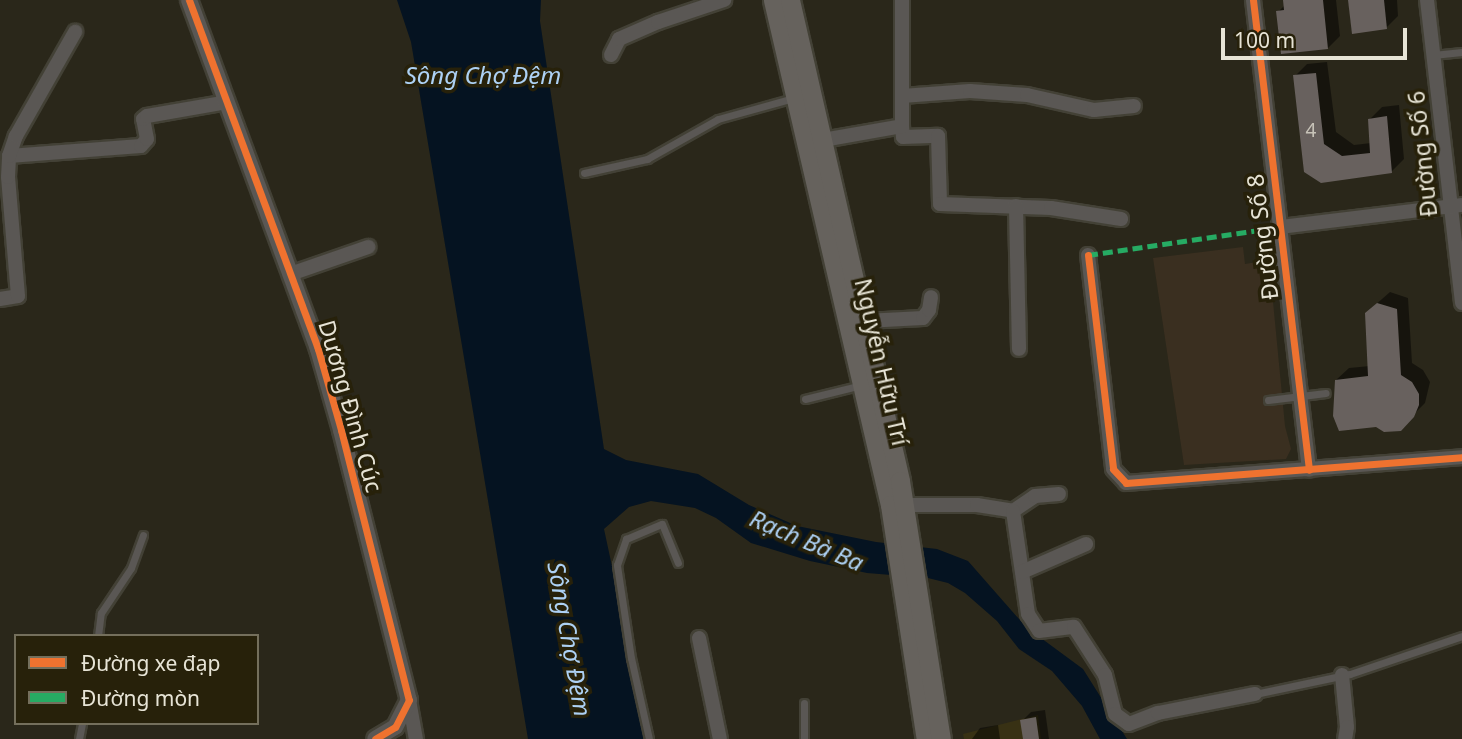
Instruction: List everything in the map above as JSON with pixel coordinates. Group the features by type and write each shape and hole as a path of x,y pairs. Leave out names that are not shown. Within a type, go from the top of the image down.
{"main road":[{"name":"Nguyễn Hữu Trí","path":"773,0 831,216 865,321 904,505 903,537"},
{"name":"Nguyễn Hữu Trí","path":"790,0 823,140 831,216 863,384 903,537 941,739"},
{"name":"Nguyễn Hữu Trí","path":"912,592 926,739"}],"street":[{"name":"Dương Đình Cúc","path":"189,0 318,349 409,700"},
{"path":"611,55 619,39 658,22 724,0"},
{"path":"902,0 903,137 939,136 940,204 1051,208 1121,219"},
{"name":"Đường Số 8","path":"1253,0 1309,470"},
{"name":"Đường Số 6","path":"1427,0 1456,205 1462,303"},
{"path":"0,299 18,296 8,177 9,156 16,136 75,32"},
{"path":"902,96 970,91 1027,94 1094,110 1134,106"},
{"path":"9,156 141,146 147,139 143,120 147,116 226,102"},
{"path":"823,140 902,126"},
{"path":"1280,228 1456,205"},
{"path":"1016,206 1019,349"},
{"path":"290,274 368,247"},
{"path":"1088,255 1113,469 1126,483 1462,457"},
{"path":"865,321 923,317 929,310 931,297"},
{"path":"904,505 977,505 1013,511 1035,496 1059,494"},
{"path":"1013,511 1028,614 1039,631 1074,627 1105,675 1115,714 1129,724 1158,713 1255,694"},
{"path":"1022,572 1086,544"},
{"path":"699,638 720,739"},
{"path":"1342,675 1347,727 1345,739"},
{"path":"375,739 395,727 409,700"},
{"path":"409,700 416,739"}],"lane":[{"path":"1433,55 1462,52"},
{"path":"584,173 647,159 718,119 797,96"},
{"path":"805,399 863,384"},
{"path":"1268,400 1326,393"},
{"path":"649,739 631,658 617,565 626,539 662,524 678,563"},
{"path":"98,634 101,613 131,568 143,535"},
{"path":"1255,694 1342,675 1462,636"},
{"path":"804,703 804,739"}],"shaded area":[{"path":"1243,247 1245,264 1269,260 1285,426 1291,449 1286,459 1184,465 1153,258"},
{"path":"1038,715 1041,739 964,739 963,734"}],"water":[{"name":"Sông Chợ Đệm","path":"397,0 541,0 540,21 604,449 626,460 698,474 749,505 797,526 876,542 937,549 968,561 1026,627 1083,669 1127,739 1100,739 1082,706 1052,671 1019,649 997,621 965,593 948,583 928,578 867,573 810,561 751,543 716,518 695,508 651,501 629,507 604,529 649,739 528,739 411,42"}],"building":[{"path":"1283,0 1323,0 1328,49 1281,54 1276,11 1284,10"},
{"path":"1348,0 1384,0 1387,29 1352,34"},
{"path":"1316,73 1324,144 1342,156 1370,153 1368,119 1387,116 1392,173 1321,183 1304,172 1293,75"},
{"path":"1377,303 1397,309 1401,375 1412,382 1419,394 1419,405 1414,417 1401,431 1384,432 1376,427 1339,431 1333,416 1335,380 1368,376 1365,313"},
{"path":"1036,717 1039,739 1023,739 1020,720"}],"marked path":[{"path":"1088,255 1280,227"}],"cycle path":[{"path":"189,0 318,349 409,700 395,727 375,739"},
{"path":"1253,0 1309,470"},
{"path":"1088,255 1113,469 1126,483 1462,457"}],"water label":[{"name":"Rạch Bà Ba","path":"807,540"}]}
